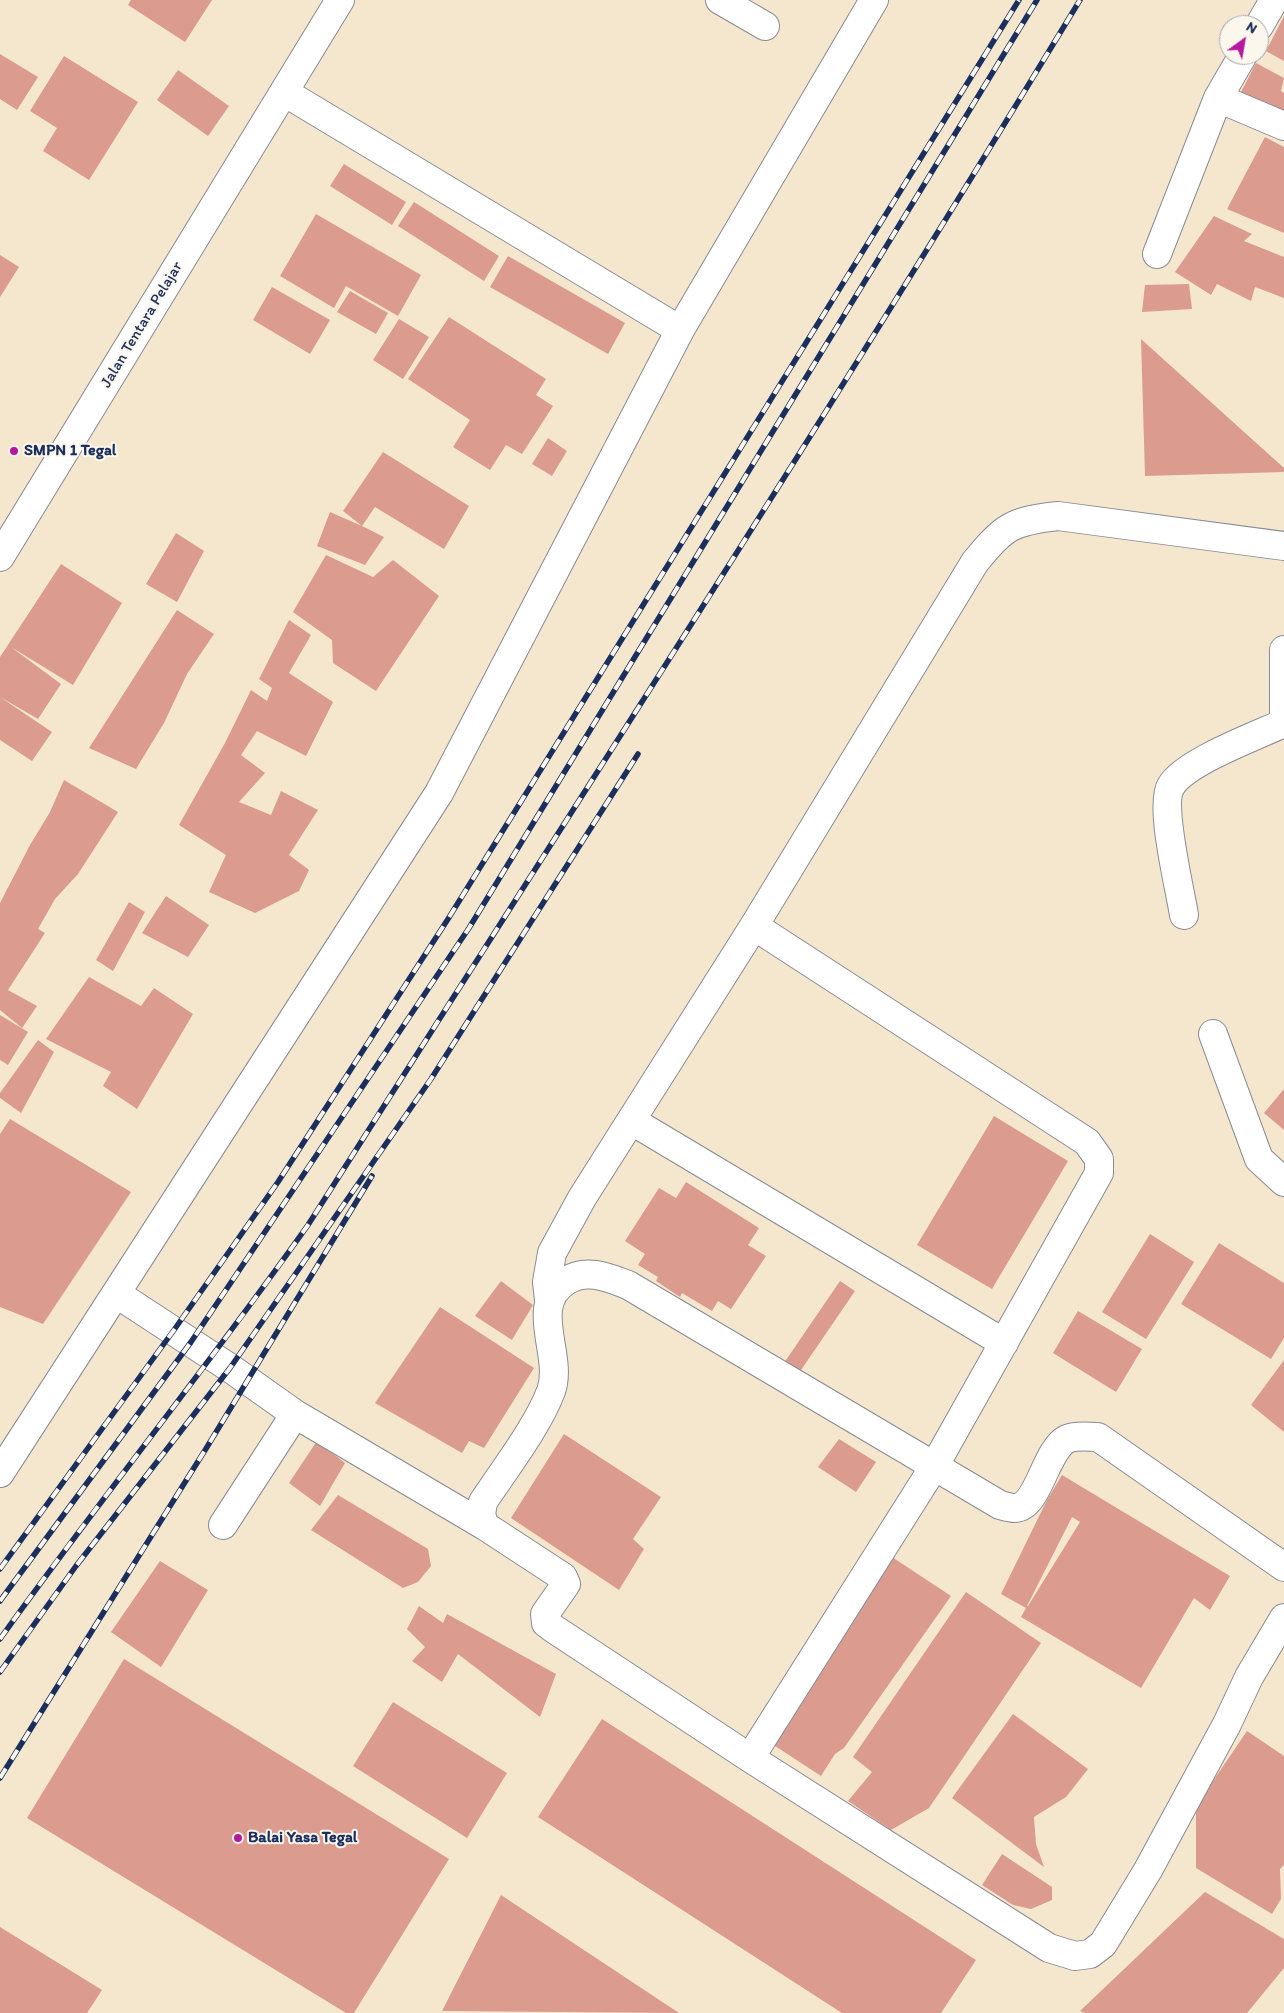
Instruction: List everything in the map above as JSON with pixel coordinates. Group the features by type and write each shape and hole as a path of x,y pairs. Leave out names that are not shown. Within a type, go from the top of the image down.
{"street":[{"name":"Jalan Tentara Pelajar","path":"0,557 340,0"},
{"path":"720,0 765,26"},
{"path":"0,1473 439,793 680,330 874,0"},
{"path":"1265,15 1274,0"},
{"path":"1157,254 1218,98 1237,65"},
{"path":"284,92 680,330"},
{"path":"1218,98 1284,126"},
{"path":"549,1300 547,1282 552,1254 582,1198 754,926 975,562 999,533 1029,519 1058,516 1284,546"},
{"path":"1184,915 1166,811 1169,788 1182,772 1284,723 1284,650"},
{"path":"750,1758 935,1465 1099,1173 1099,1159 1088,1142 754,926"},
{"path":"1213,1034 1259,1159 1284,1182"},
{"path":"632,1121 1004,1343"},
{"path":"485,1526 481,1515 483,1502 542,1410 552,1390 555,1366 546,1310 549,1300 559,1286 572,1278 587,1274 604,1276 628,1285 1000,1505 1014,1508 1028,1502 1058,1448 1067,1439 1081,1436 1098,1437 1284,1566"},
{"path":"117,1294 230,1368 295,1414 485,1526 563,1577 566,1584 545,1614 546,1623 750,1758 1049,1948 1075,1956 1090,1954 1104,1944 1148,1870 1227,1724 1249,1677 1284,1618"},
{"path":"223,1524 295,1414"}],"building":[{"path":"131,0 212,0 185,42 128,5"},
{"path":"1284,16 1284,61 1269,53 1269,45"},
{"path":"0,54 38,77 17,110 0,99"},
{"path":"64,56 138,102 89,180 43,151 57,128 30,111"},
{"path":"1255,65 1260,65 1284,78 1281,91 1284,93 1284,120 1239,96"},
{"path":"178,70 229,106 208,136 157,100"},
{"path":"1265,137 1284,147 1284,233 1227,209"},
{"path":"344,164 406,202 392,225 330,186"},
{"path":"414,202 499,256 484,281 398,226"},
{"path":"316,214 421,275 398,316 346,286 334,308 280,276"},
{"path":"1214,216 1252,234 1244,241 1284,257 1284,298 1255,287 1251,301 1217,284 1211,295 1175,272"},
{"path":"0,255 19,267 0,297"},
{"path":"508,256 625,323 608,354 490,287"},
{"path":"1189,284 1192,309 1142,312 1145,285"},
{"path":"272,287 330,320 310,354 253,320"},
{"path":"350,291 388,313 376,334 337,312"},
{"path":"449,317 546,379 536,395 553,406 522,454 506,445 490,470 453,447 470,420 408,379"},
{"path":"399,319 429,337 403,379 373,360"},
{"path":"1141,339 1284,468 1284,472 1145,476"},
{"path":"548,438 567,451 552,476 532,464"},
{"path":"383,452 469,506 444,549 375,507 362,526 343,511"},
{"path":"330,512 384,537 365,565 317,546"},
{"path":"176,533 204,551 177,602 146,584"},
{"path":"326,555 373,577 393,560 439,596 376,691 333,663 332,640 293,612"},
{"path":"61,564 122,603 73,685 11,647 61,684 38,719 0,697 0,657"},
{"path":"177,610 214,634 187,674 164,723 136,769 89,748"},
{"path":"289,620 311,635 289,673 333,702 306,756 257,731 241,755 265,773 239,802 271,815 281,791 318,810 289,855 309,870 299,891 255,913 209,892 226,855 179,825 225,743 251,690 267,701 272,688 259,679"},
{"path":"0,697 52,732 32,761 0,740"},
{"path":"64,780 118,812 78,874 55,899 38,929 45,933 8,990 37,1006 22,1028 0,1010 0,903 30,845 50,812"},
{"path":"166,896 209,925 188,957 142,933"},
{"path":"129,902 145,912 113,971 96,960"},
{"path":"89,977 141,1006 154,988 193,1014 137,1109 103,1086 111,1072 46,1039"},
{"path":"0,1015 28,1032 8,1065 0,1060"},
{"path":"38,1040 54,1052 21,1113 0,1098 0,1093"},
{"path":"1284,1089 1284,1130 1264,1113"},
{"path":"994,1116 1068,1161 992,1289 917,1245"},
{"path":"10,1119 131,1192 43,1324 0,1307 0,1134"},
{"path":"686,1182 759,1228 748,1245 766,1256 731,1309 718,1301 712,1311 682,1293 680,1297 656,1281 658,1277 638,1265 645,1254 625,1241 659,1188 676,1198"},
{"path":"1150,1234 1194,1262 1146,1339 1102,1312"},
{"path":"1219,1243 1284,1283 1284,1338 1271,1359 1181,1304"},
{"path":"501,1281 533,1305 512,1340 475,1316"},
{"path":"840,1281 855,1291 799,1373 784,1363"},
{"path":"440,1307 534,1368 484,1448 469,1441 462,1453 375,1403"},
{"path":"1078,1311 1142,1349 1116,1392 1053,1353"},
{"path":"1284,1360 1284,1432 1251,1405"},
{"path":"564,1434 661,1497 633,1539 644,1549 619,1590 511,1518"},
{"path":"839,1439 876,1462 856,1492 818,1467"},
{"path":"317,1441 345,1463 320,1506 289,1483"},
{"path":"1062,1475 1230,1576 1210,1610 1194,1598 1141,1688 1021,1617 1026,1608 1001,1594 1047,1500","holes":["1072,1517 1080,1522 1028,1606 1027,1606"]},
{"path":"338,1495 428,1549 431,1566 418,1582 403,1588 311,1530"},
{"path":"892,1557 951,1596 844,1748 835,1754 821,1776 769,1742"},
{"path":"160,1561 208,1590 161,1667 111,1632"},
{"path":"966,1592 1041,1643 929,1808 891,1830 848,1801 872,1772 853,1757"},
{"path":"419,1606 443,1623 447,1614 556,1674 540,1717 458,1654 442,1682 412,1661 425,1647 407,1629"},
{"name":"Balai Yasa Tegal","path":"124,1659 449,1859 354,2013 346,2013 27,1818"},
{"path":"393,1702 507,1773 467,1838 353,1766"},
{"path":"1013,1714 1088,1769 1066,1797 1034,1817 1036,1844 1044,1867 952,1798"},
{"path":"602,1719 976,1960 941,2013 842,2013 538,1817"},
{"path":"1247,1731 1284,1756 1284,1865 1280,1869 1281,1899 1272,1914 1196,1868 1196,1806"},
{"path":"1002,1854 1052,1887 1052,1900 1031,1909 1013,1905 982,1885"},
{"path":"1205,1892 1284,1939 1284,1968 1247,2013 1085,2013 1080,2011"},
{"path":"501,1895 679,2013 442,2011"},
{"path":"0,1927 102,1990 87,2013 0,2013"}],"railway":[{"path":"0,1569 174,1330 278,1182 448,919 1019,0"},
{"path":"0,1601 191,1342 469,928 1037,0"},
{"path":"0,1639 308,1225 794,462 986,155 1080,0"},
{"path":"0,1672 76,1566 230,1368 431,1079 638,754"},
{"path":"0,1778 207,1447 372,1176"}],"place":[{"name":"SMPN 1 Tegal","path":"14,451"},
{"name":"Balai Yasa Tegal","path":"238,1838"}]}
